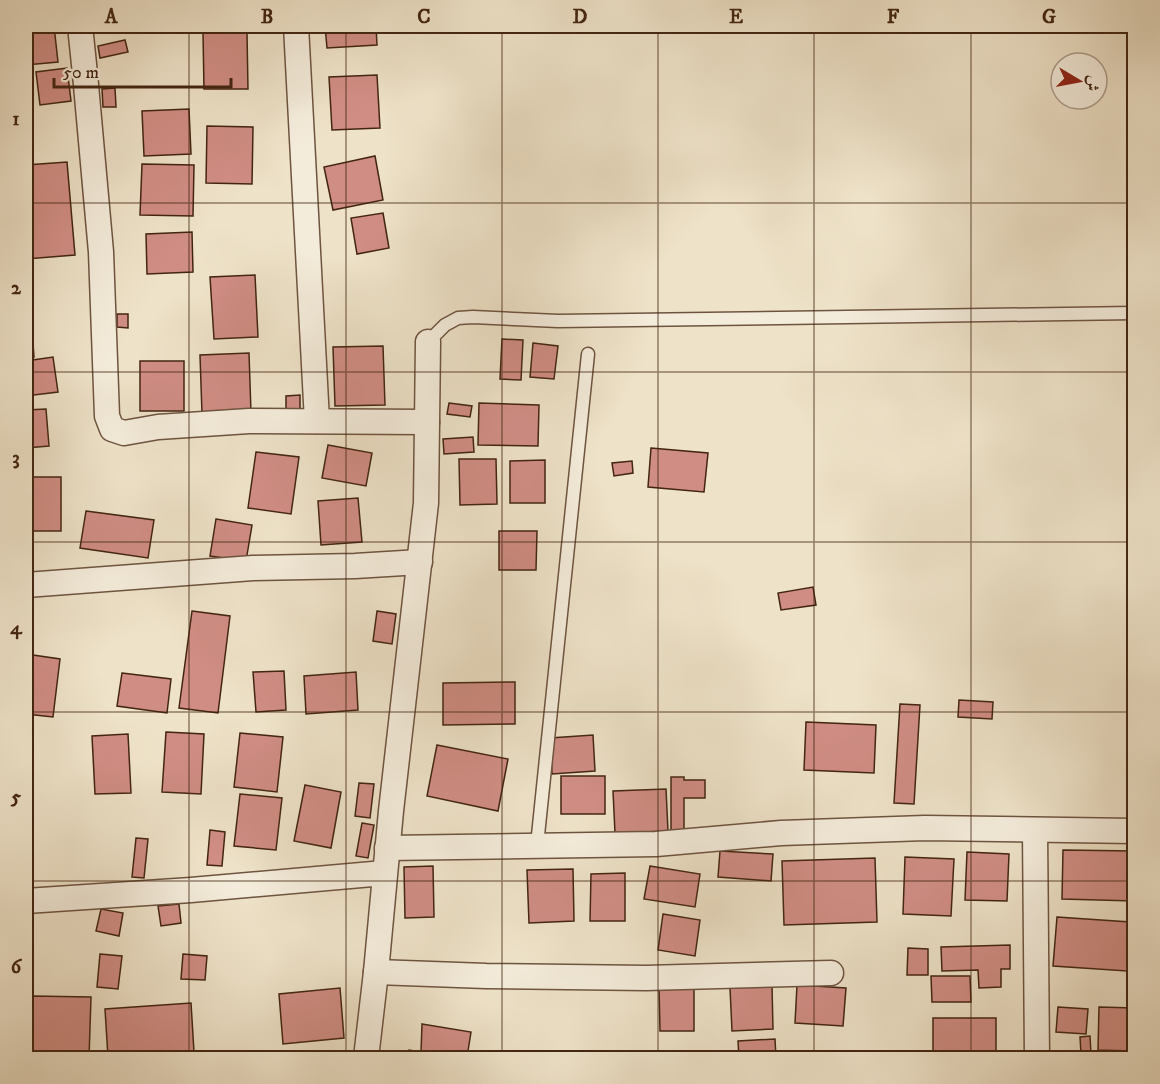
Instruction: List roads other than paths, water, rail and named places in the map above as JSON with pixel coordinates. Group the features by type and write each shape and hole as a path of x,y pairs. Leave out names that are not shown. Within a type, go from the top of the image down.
{"street":[{"path":"80,26 101,252 107,416 112,429 124,433 158,427 237,422 427,422"},
{"path":"296,26 317,421"},
{"path":"366,1059 384,873 426,503 428,342"},
{"path":"26,585 252,568 420,562"},
{"path":"387,848 656,844 781,833 925,828 1134,831"},
{"path":"1035,830 1037,1059"},
{"path":"26,901 191,890 384,873"},
{"path":"376,972 646,978 831,973"}],"lane":[{"path":"428,342 445,325 458,318 473,316 558,321 1134,313"},
{"path":"537,845 588,354"}]}
